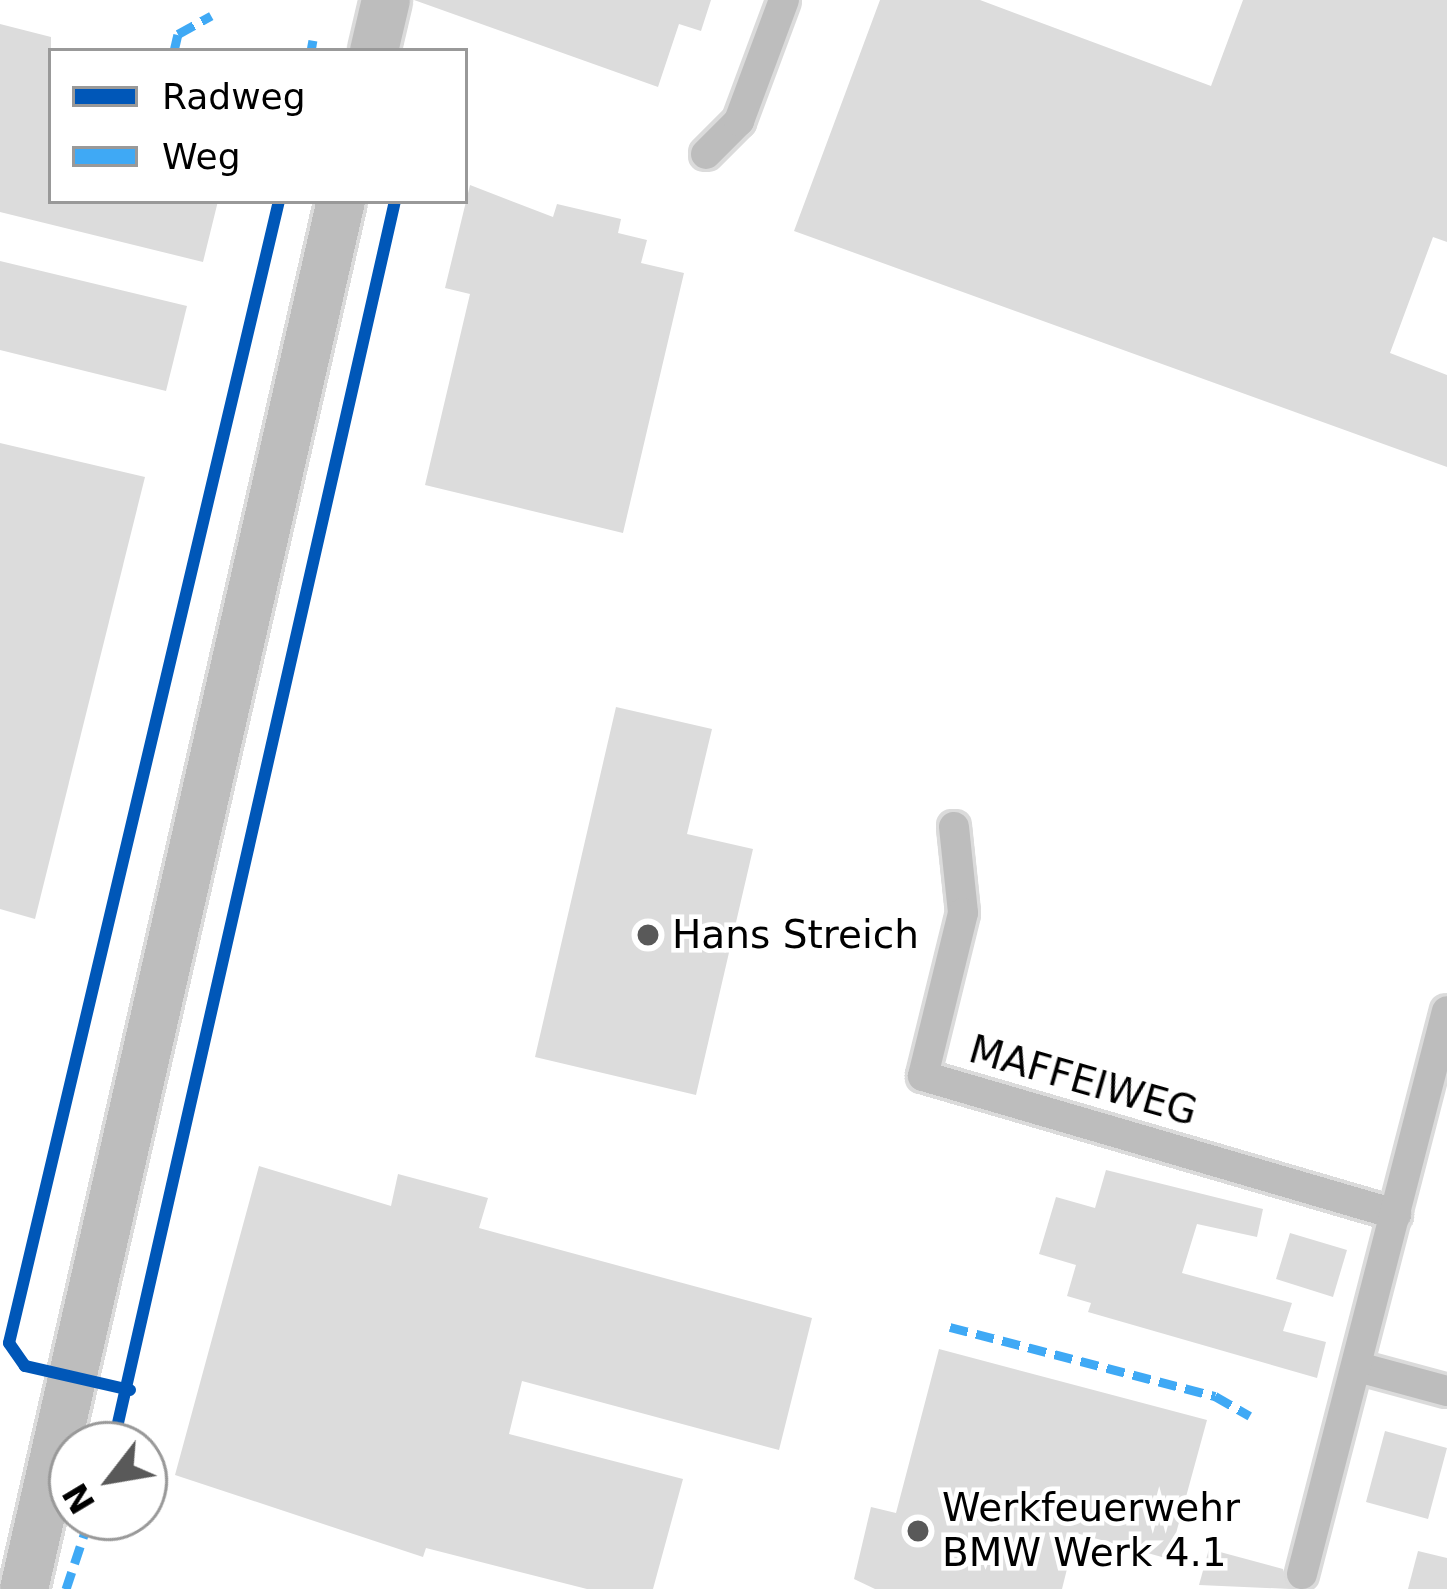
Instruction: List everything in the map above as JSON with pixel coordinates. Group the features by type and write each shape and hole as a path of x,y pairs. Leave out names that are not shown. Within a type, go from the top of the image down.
{"main road":[{"path":"375,48 386,0"},
{"path":"24,1589 340,204"}],"street":[{"path":"706,154 739,121 784,0"},
{"name":"MAFFEIWEG","path":"954,827 963,914 922,1076 1396,1214"},
{"path":"1302,1574 1447,1010"},
{"path":"1358,1367 1447,1391"}],"building":[{"path":"414,0 711,0 701,31 679,24 658,87"},
{"path":"880,0 980,0 1211,86 1243,0 1447,0 1447,242 1433,237 1390,353 1447,375 1447,467 794,231"},
{"path":"0,24 51,37 48,204 217,204 203,262 0,212"},
{"path":"470,185 553,217 557,204 621,219 618,233 647,240 641,263 684,273 623,533 425,485 470,294 445,288"},
{"path":"0,261 187,306 166,391 0,350"},
{"path":"0,443 145,477 35,919 0,909"},
{"name":"Hans Streich","path":"616,707 712,729 687,834 753,849 696,1095 535,1057"},
{"path":"259,1166 391,1206 398,1174 488,1198 479,1228 812,1318 779,1450 522,1381 509,1434 683,1479 653,1589 587,1589 426,1548 423,1557 175,1475"},
{"path":"1106,1170 1263,1209 1257,1237 1197,1224 1182,1273 1292,1303 1283,1331 1326,1342 1317,1378 1088,1312 1091,1303 1067,1296 1076,1265 1039,1254 1056,1197 1095,1208"},
{"path":"1290,1233 1347,1250 1333,1297 1276,1279"},
{"path":"939,1349 1207,1420 1169,1559 1076,1533 1062,1589 875,1589 854,1579 871,1507 896,1513"},
{"path":"1385,1431 1447,1448 1428,1519 1366,1502"},
{"path":"1209,1549 1283,1569 1290,1589 1199,1585"},
{"path":"1418,1551 1447,1558 1447,1589 1408,1589"}],"marked path":[{"path":"175,48 178,34 211,16"},
{"path":"312,48 313,40"},
{"path":"950,1327 1215,1396 1250,1416"},
{"path":"66,1589 82,1541"}],"cycle path":[{"path":"130,1390 25,1366 9,1343 278,204"},
{"path":"118,1421 394,204"}],"place":[{"name":"Hans Streich","path":"648,935"},
{"name":"Werkfeuerwehr BMW Werk 4.1","path":"918,1531"}]}
